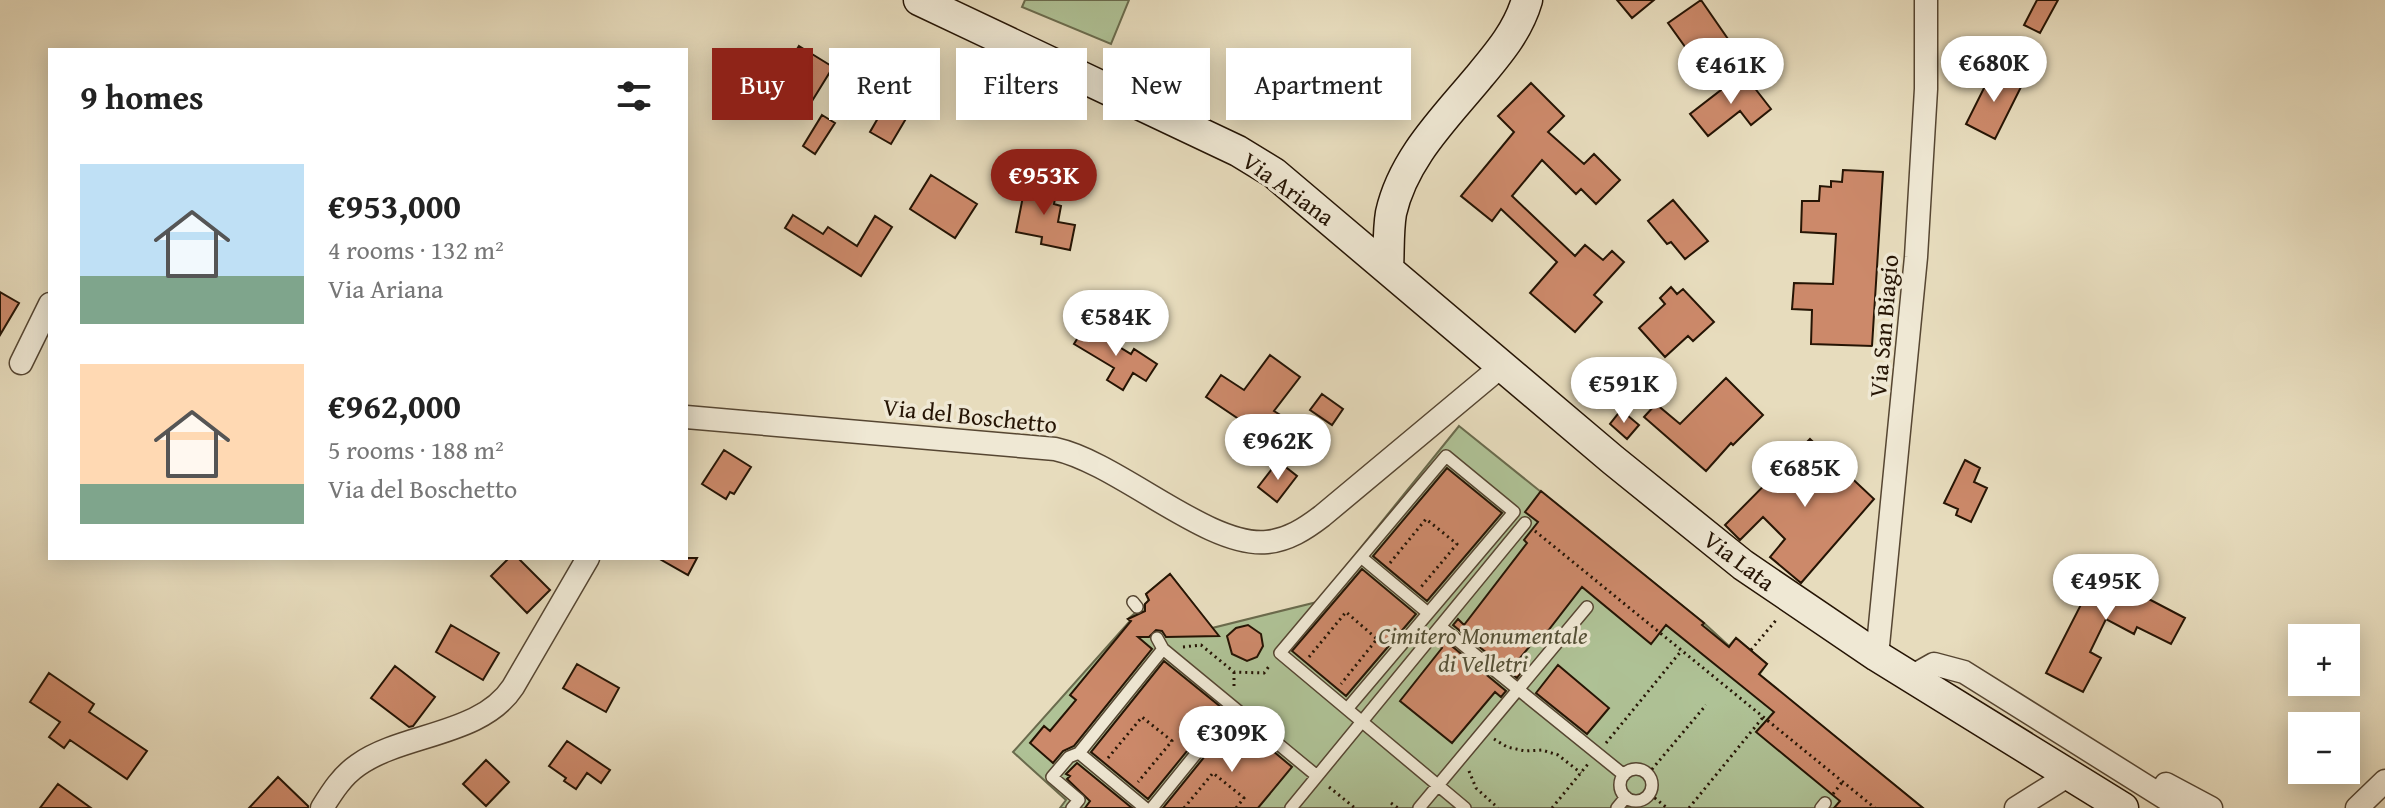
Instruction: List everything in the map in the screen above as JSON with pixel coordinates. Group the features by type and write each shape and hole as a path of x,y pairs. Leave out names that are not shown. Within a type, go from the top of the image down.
{"main road":[{"name":"Via Ariana","path":"919,0 1249,157 1296,189 1388,269"},
{"path":"1388,269 1391,213 1409,166 1431,134 1506,44 1527,0"},
{"name":"Via Lata","path":"1388,269 1703,534 1792,600 2123,808"}],"street":[{"name":"Via San Biagio","path":"1877,656 1916,257 1926,89 1926,0"},
{"path":"21,363 48,308"},
{"name":"Via del Boschetto","path":"688,417 1055,449 1089,460 1215,531 1239,540 1268,542 1291,536 1322,516 1503,365"},
{"path":"322,808 347,774 366,760 478,717 497,706 513,687 587,560"},
{"path":"1911,677 1934,664 1958,669 2181,808"},
{"path":"2106,760 2151,776 2211,808"},
{"path":"2016,808 2069,775"},
{"path":"2357,808 2385,781"}],"lane":[{"path":"1347,709 1514,512 1446,456 1280,653 1465,808"},
{"path":"1291,808 1525,523"},
{"path":"1361,557 1428,613"},
{"path":"1419,808 1587,607"},
{"path":"1441,627 1624,775"},
{"path":"1072,808 1079,800 1052,777 1069,757 1079,753 1160,644 1317,776"},
{"path":"1152,808 1233,708"},
{"path":"1079,753 1145,808"},
{"path":"1638,769 1648,774 1653,784 1650,794 1641,801 1626,797 1620,784 1624,775 1638,769"},
{"path":"1617,808 1626,797"}],"path":[{"path":"1381,574 1426,519 1457,544 1411,599"},
{"path":"1525,523 1875,808"},
{"path":"1751,650 1792,600"},
{"path":"1299,669 1346,612 1377,639 1331,696"},
{"path":"1160,644 1201,645 1234,672 1264,673 1280,653"},
{"path":"1552,808 1682,650"},
{"path":"1724,683 1728,678"},
{"path":"1648,774 1706,705"},
{"path":"1689,808 1764,716"},
{"path":"1099,769 1142,717 1172,741 1128,794"},
{"path":"1483,731 1507,747 1525,751 1542,750 1558,755 1581,773"},
{"path":"1463,755 1476,788 1498,808"},
{"path":"1184,808 1213,773 1244,798 1236,808"},
{"path":"1317,776 1355,808"},
{"path":"1650,794 1667,808"},
{"path":"1391,803 1398,808"}],"green space":[{"path":"1025,0 1129,0 1111,44 1022,7"},
{"name":"Cimitero Monumentale di Velletri","path":"1459,426 1729,646 1736,638 1767,664 1759,675 1923,808 1060,808 1066,800 1013,752 1130,621 1128,619 1149,601 1146,594 1170,574 1212,628 1317,602"}],"building":[{"path":"1617,0 1654,0 1632,18"},
{"path":"1701,0 1728,39 1696,62 1668,23"},
{"path":"2037,0 2058,0 2040,33 2024,25"},
{"path":"813,55 829,65 829,74 813,100"},
{"path":"1993,70 2022,85 1995,139 1966,124"},
{"path":"1743,73 1771,109 1751,125 1740,111 1708,136 1690,114"},
{"path":"1531,83 1564,116 1548,132 1584,164 1594,154 1620,180 1596,204 1581,189 1576,194 1542,160 1512,196 1575,256 1585,245 1603,260 1612,251 1624,262 1594,295 1602,302 1575,332 1530,293 1557,262 1501,209 1492,221 1461,196 1514,132 1498,116"},
{"path":"822,115 835,123 815,154 803,146"},
{"path":"877,120 905,120 891,144 870,132"},
{"path":"1843,170 1883,172 1872,346 1811,344 1812,310 1792,309 1794,283 1833,284 1836,234 1801,232 1802,201 1819,201 1820,186 1831,187 1831,181 1842,182"},
{"path":"931,175 977,204 955,238 910,209"},
{"path":"1026,181 1057,188 1054,204 1061,206 1058,222 1075,225 1070,250 1041,244 1042,237 1016,232"},
{"path":"1673,200 1708,241 1685,259 1671,242 1667,244 1648,221"},
{"path":"793,215 823,234 828,227 857,246 875,216 892,227 861,276 785,228"},
{"path":"1671,287 1677,294 1683,289 1714,322 1693,341 1688,336 1665,357 1639,328 1665,304 1660,298"},
{"path":"0,292 19,303 0,335"},
{"path":"1085,326 1131,354 1134,349 1157,364 1146,381 1133,373 1123,390 1107,380 1114,368 1074,344"},
{"path":"1270,355 1300,377 1274,411 1282,416 1263,443 1245,431 1249,426 1206,397 1221,375 1244,390"},
{"path":"1726,378 1763,415 1733,445 1731,443 1706,471 1644,417 1656,404 1680,424"},
{"path":"1322,394 1343,409 1332,425 1310,410"},
{"path":"1621,410 1639,425 1627,439 1610,424"},
{"path":"1810,439 1874,499 1801,583 1770,557 1785,539 1763,517 1740,540 1725,525"},
{"path":"724,450 751,467 734,494 730,492 726,499 702,484"},
{"path":"1965,460 1980,468 1974,482 1987,488 1971,522 1956,515 1958,509 1944,503"},
{"path":"1278,461 1297,476 1277,502 1258,487"},
{"path":"1447,468 1502,513 1427,601 1373,556"},
{"path":"1541,491 1704,623 1702,625 1729,647 1736,638 1767,664 1759,674 1923,808 1834,808 1840,801 1756,732 1774,712 1666,625 1651,644 1582,587 1544,636 1541,633 1514,665 1522,671 1517,678 1453,625 1458,619 1464,625 1527,543 1524,540 1538,522 1525,512"},
{"path":"2085,557 2123,577 2120,584 2185,618 2171,644 2137,627 2134,634 2106,619 2090,652 2101,658 2083,692 2046,673 2090,587 2073,578"},
{"path":"697,558 688,575 662,560"},
{"path":"507,560 520,560 550,590 527,613 491,576"},
{"path":"1362,569 1416,614 1346,696 1292,651"},
{"path":"1170,574 1219,636 1166,637 1162,631 1156,630 1149,637 1138,637 1152,649 1074,746 1063,751 1053,763 1030,743 1044,726 1050,731 1076,700 1070,695 1131,621 1128,619 1145,611 1149,600 1146,594"},
{"path":"451,625 499,653 483,680 436,652"},
{"path":"1248,625 1261,634 1263,646 1257,657 1247,661 1232,654 1227,636 1236,628"},
{"path":"1442,638 1506,691 1501,697 1495,692 1452,743 1400,701 1442,648 1437,644"},
{"path":"1164,661 1222,708 1148,799 1091,752"},
{"path":"577,664 619,688 606,712 563,688"},
{"path":"1558,665 1609,708 1587,734 1536,693"},
{"path":"395,666 435,697 413,726 409,727 371,698"},
{"path":"49,673 94,704 89,712 147,751 127,779 70,740 64,748 49,737 60,722 30,702"},
{"path":"1235,719 1292,767 1258,808 1163,808"},
{"path":"567,741 610,770 601,783 587,773 576,789 549,766"},
{"path":"486,760 509,782 486,806 463,784"},
{"path":"1077,763 1132,808 1085,808 1090,801 1067,779 1070,776 1066,774"},
{"path":"278,777 308,806 308,808 249,808"},
{"path":"58,784 91,808 40,808"}]}
